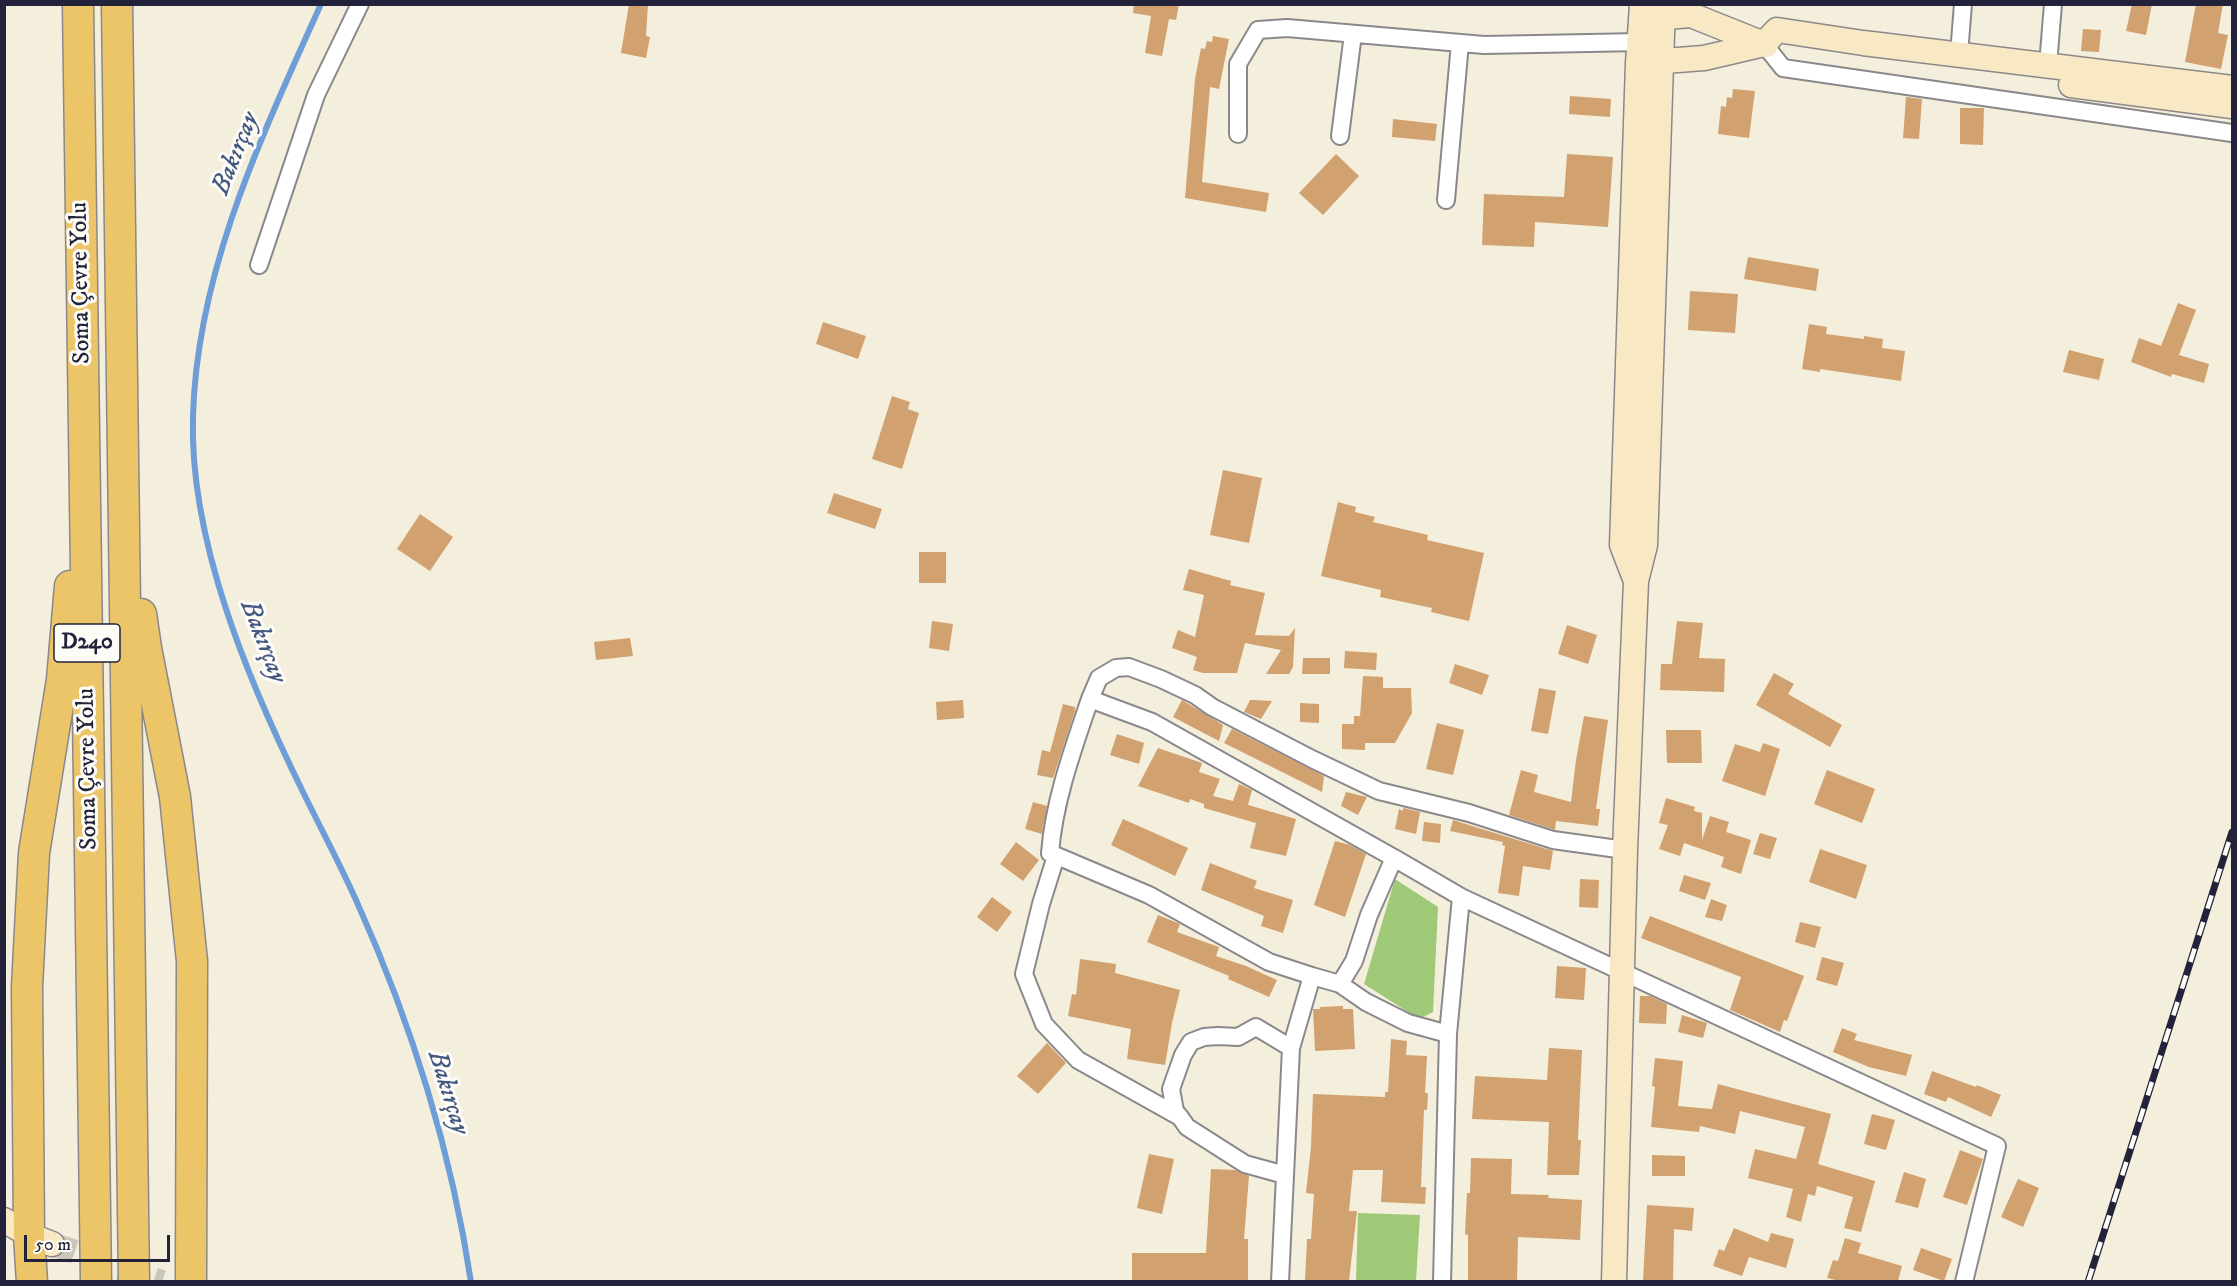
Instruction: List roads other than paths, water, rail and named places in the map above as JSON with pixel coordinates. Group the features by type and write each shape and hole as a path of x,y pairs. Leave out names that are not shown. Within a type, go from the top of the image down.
{"highway":[{"name":"Soma Çevre Yolu","path":"78,4 96,1281"},
{"name":"Soma Çevre Yolu","path":"117,4 134,1281"},
{"path":"32,1281 28,1233 27,987 34,853 62,681 84,413"},
{"path":"123,482 146,648 175,797 192,961 191,1281"}],"main road":[{"path":"1650,30 1691,15 1764,44 2232,106"},
{"path":"1650,30 1704,58 1764,44 1777,30 2232,88"},
{"path":"1614,1281 1621,971 1636,581 1645,545 1650,30"}],"street":[{"path":"259,265 316,95 360,4"},
{"path":"1959,54 1963,4"},
{"path":"2048,65 2054,4"},
{"path":"1238,134 1238,64 1258,30 1287,28 1484,45 1650,30"},
{"path":"1340,136 1353,34"},
{"path":"1446,200 1460,42"},
{"path":"1764,44 1783,68 2232,133"},
{"path":"1448,1034 1408,1023 1366,1002 1340,984 1269,962 1149,895 1050,853 1052,834 1069,761 1090,699 1100,678 1116,668 1129,667 1161,678 1312,759 1379,791 1469,813 1553,840 1625,850"},
{"path":"1090,699 1152,722 1461,897 1997,1146 1965,1281"},
{"path":"1056,856 1041,904 1024,974 1044,1024 1078,1060 1180,1118"},
{"path":"1340,984 1354,962 1369,915 1394,858"},
{"path":"1442,1281 1448,1034 1461,897"},
{"path":"1280,1281 1291,1048 1312,976"},
{"path":"1285,1175 1245,1164 1186,1127 1175,1111 1171,1089 1183,1055 1191,1042 1204,1037 1238,1037 1256,1027 1291,1048"}],"waterway":[{"name":"Bakırçay","path":"321,4 256,154 236,205 220,256 206,309 197,362 193,416 194,463 211,560 243,656 282,747 356,900 411,1039 427,1087 452,1183 471,1282"}],"tunnel":[{"path":"52,1244 162,1282"}],"railway":[{"path":"2088,1282 2232,832"}]}
